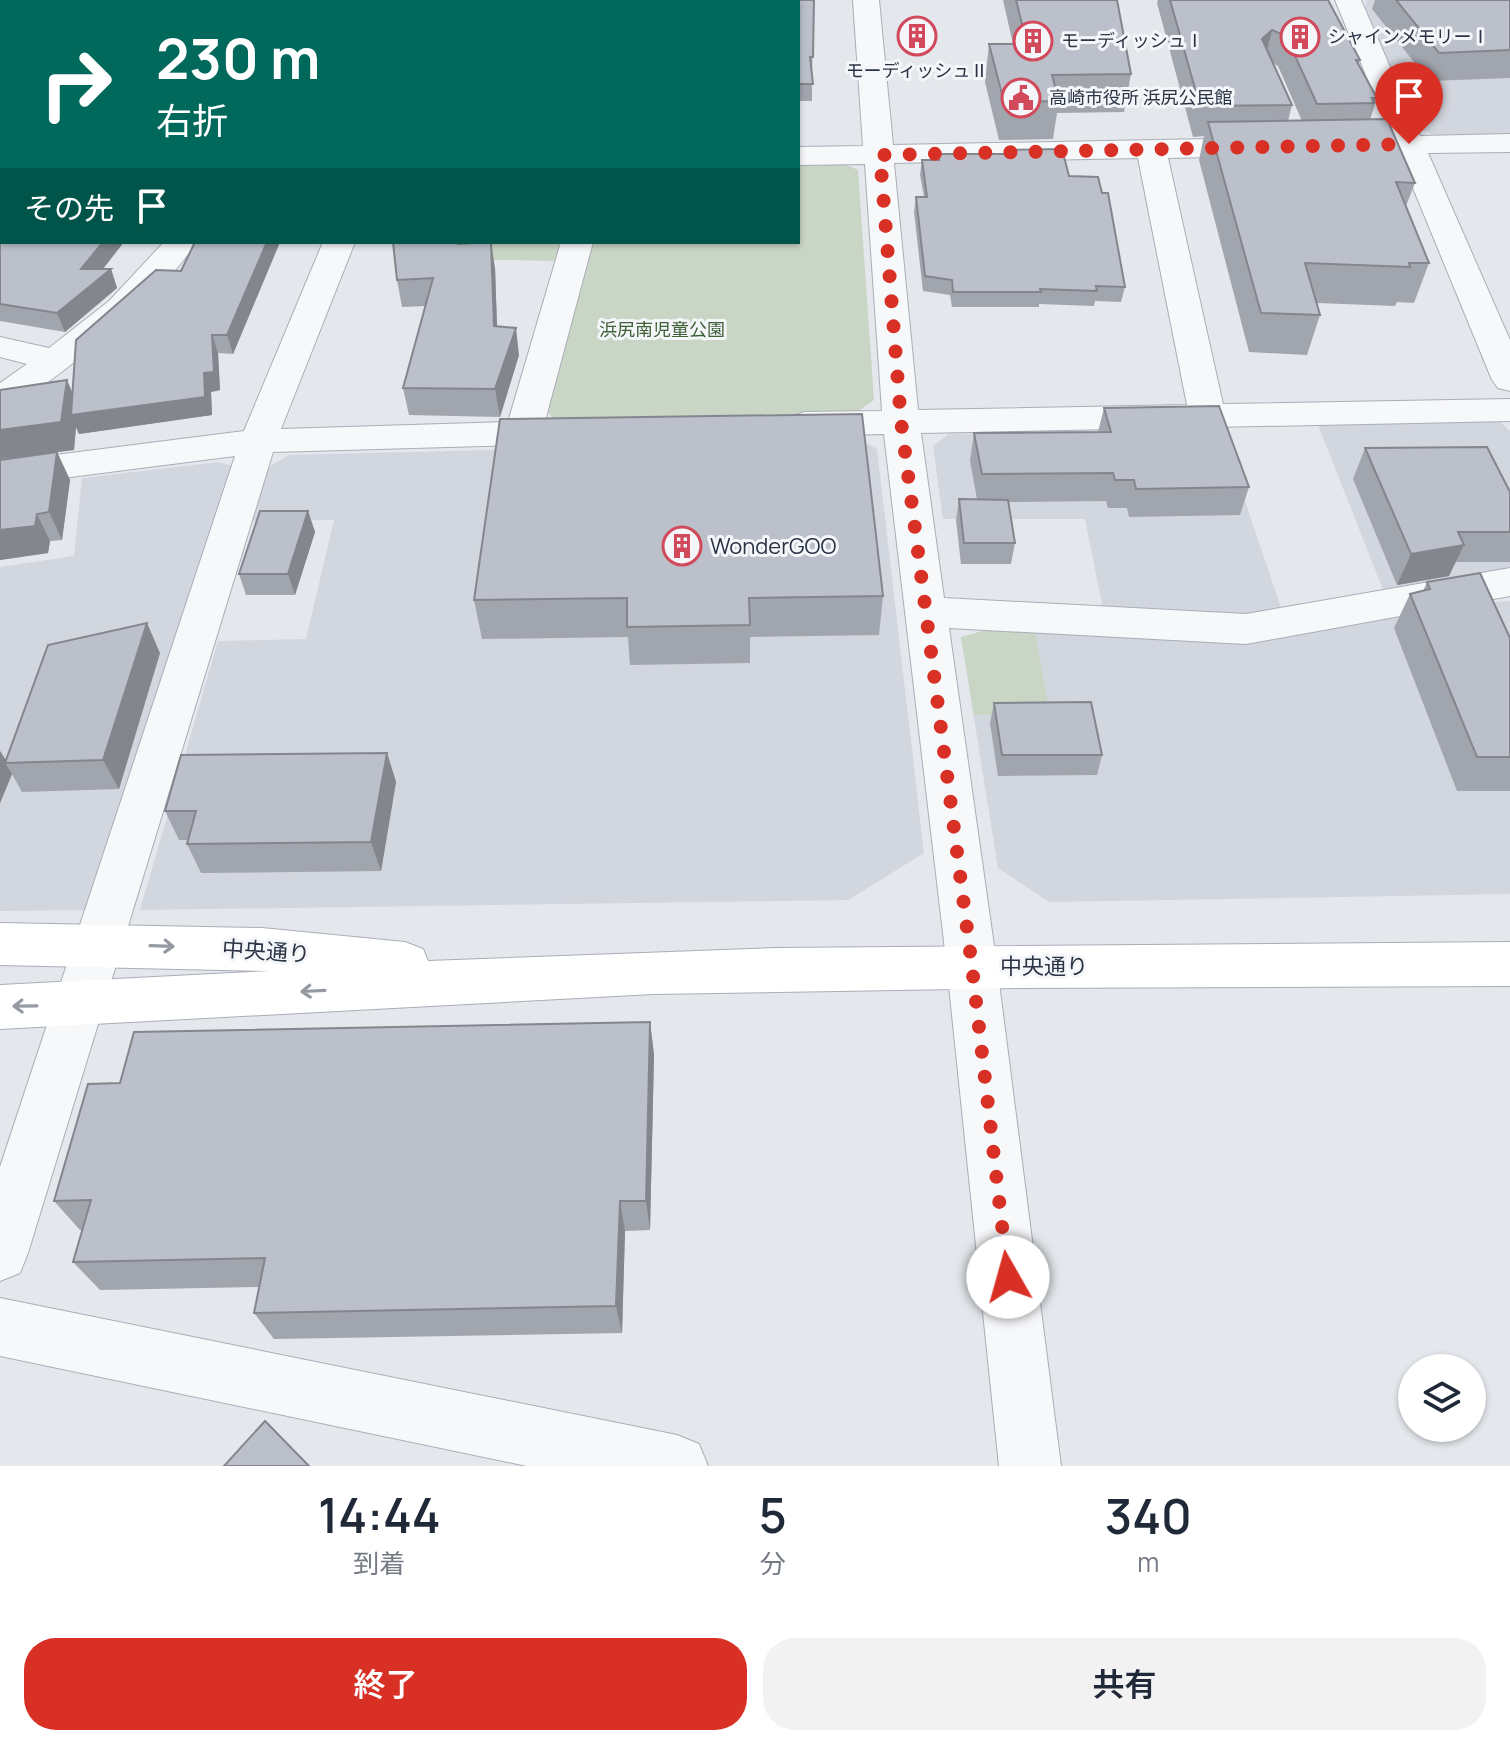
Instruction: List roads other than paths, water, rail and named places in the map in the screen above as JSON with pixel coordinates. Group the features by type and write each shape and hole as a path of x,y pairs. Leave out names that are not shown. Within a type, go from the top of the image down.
{"street":[{"path":"866,0 901,421 972,967 1030,1466"},
{"path":"1348,0 1510,380"},
{"path":"800,156 1510,143"},
{"path":"1151,149 1207,414"},
{"path":"0,400 111,318 166,264 180,244"},
{"path":"0,1253 258,441 338,244"},
{"path":"523,433 576,244"},
{"path":"0,347 54,360"},
{"path":"775,425 1510,410"},
{"path":"0,474 258,441 586,431"},
{"path":"925,612 1246,629 1510,582"},
{"name":"中央通り","path":"0,944 97,943 262,949 530,977"},
{"name":"中央通り","path":"0,1007 78,1005 530,977 972,967 1510,964"},
{"path":"0,1327 677,1466"}],"place":[{"name":"モーディッシュⅡ","path":"917,36"},
{"name":"シャインメモリーⅠ","path":"1300,37"},
{"name":"モーディッシュⅠ","path":"1033,41"},
{"name":"高崎市役所 浜尻公民館","path":"1021,98"},
{"name":"WonderGOO","path":"682,546"}],"park label":[{"name":"浜尻南児童公園","path":"662,330"}]}
